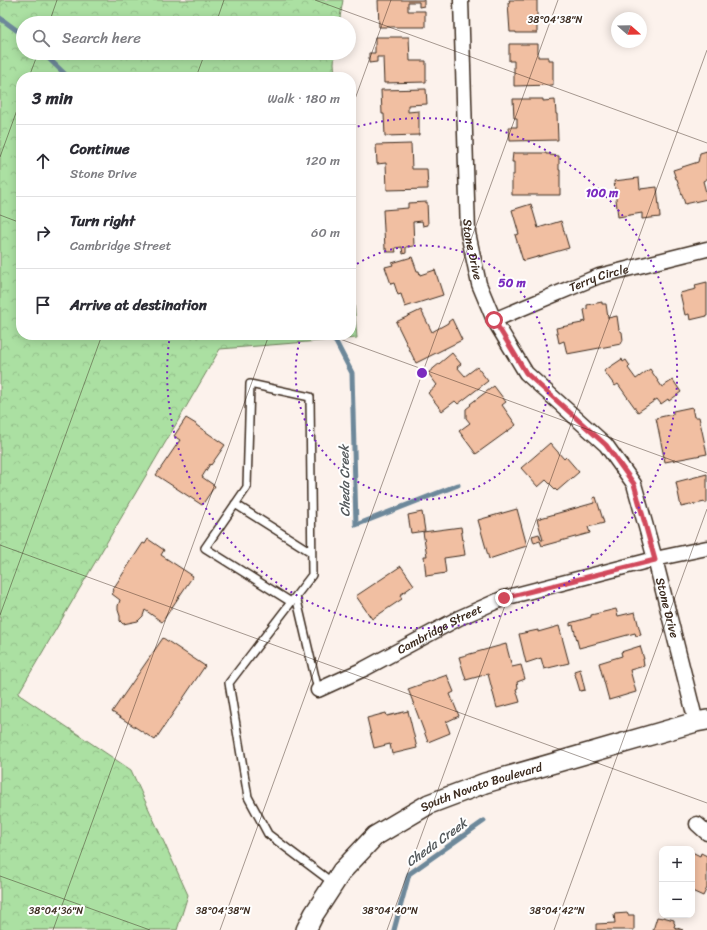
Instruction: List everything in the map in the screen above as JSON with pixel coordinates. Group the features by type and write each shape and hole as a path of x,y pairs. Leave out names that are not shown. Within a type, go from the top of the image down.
{"main road":[{"name":"South Novato Boulevard","path":"306,930 314,914 342,871 375,836 428,804 485,782 701,721"}],"street":[{"name":"Stone Drive","path":"461,0 468,233 479,284 494,320 526,373 606,445 634,484 701,721"},
{"name":"Terry Circle","path":"494,320 599,276 707,249"},
{"name":"Cambridge Street","path":"318,690 364,669 459,618 504,598 707,548"}],"lane":[{"path":"318,690 293,599 205,548 247,487 250,384 310,397 312,575 293,599 229,683 248,797 268,834 334,884"},
{"path":"235,504 312,552"}],"green space":[{"path":"0,0 343,0 340,16 16,16 16,60 334,60 335,72 16,72 16,340 332,340 220,349 18,694 131,770 188,895 177,930 0,930"}],"building":[{"path":"378,0 424,0 424,6 419,7 419,2 408,2 408,11 425,11 425,27 379,27"},
{"path":"509,0 537,0 537,33 510,32"},
{"path":"375,37 409,37 410,61 426,61 426,82 384,83 383,57 377,57 377,62 369,63 369,53 375,53"},
{"path":"509,44 538,44 538,57 548,57 548,60 553,60 553,85 514,86 514,61 509,61"},
{"path":"426,89 427,104 408,105 408,112 419,111 419,135 385,136 381,90"},
{"path":"513,99 543,99 543,101 555,100 558,140 510,141 509,127 517,127 517,118 514,118"},
{"path":"411,144 412,169 427,169 428,189 387,190 386,163 377,164 376,145"},
{"path":"707,151 707,179 703,181 707,199 685,204 673,170 698,162 700,153"},
{"path":"513,153 546,153 559,156 560,195 512,195 512,175 514,175 514,162 512,162"},
{"path":"639,178 640,189 657,187 660,217 642,219 642,213 618,217 614,181"},
{"path":"427,202 428,225 423,226 422,221 413,222 414,246 406,247 406,253 403,254 402,247 395,248 396,252 387,252 387,249 385,249 383,210 408,208 408,203"},
{"path":"531,204 538,228 561,221 569,248 523,261 515,235 519,234 512,210"},
{"path":"412,257 420,275 435,270 443,295 405,307 401,294 398,295 394,283 391,284 385,267 393,265 392,263"},
{"path":"707,282 707,316 690,320 689,314 685,315 680,293 696,289 695,285"},
{"path":"602,302 602,304 606,304 608,318 617,316 619,330 622,332 623,340 621,344 567,354 564,341 559,343 556,328 586,321 584,310 587,309 587,305"},
{"path":"421,310 432,332 452,319 462,340 416,363 396,322"},
{"path":"452,353 461,364 457,367 465,376 477,367 488,381 458,404 455,401 442,411 428,393 437,385 428,373"},
{"path":"622,359 623,362 626,360 630,366 628,368 636,379 650,369 662,387 673,380 681,392 669,401 668,399 661,404 657,399 638,412 618,384 615,386 604,371"},
{"path":"494,386 506,402 502,405 516,425 476,454 459,431 470,423 466,418 466,409 471,405 470,404"},
{"path":"692,407 694,417 699,417 707,454 665,462 656,418 673,414 673,411"},
{"path":"186,418 225,445 202,477 215,486 202,505 156,475 180,440 174,436"},
{"path":"550,443 564,459 566,457 579,472 557,491 546,480 538,487 521,468"},
{"path":"707,474 707,503 705,502 681,507 676,482"},
{"path":"596,497 604,523 588,527 590,533 542,546 540,541 534,543 532,536 539,534 541,540 543,540 537,519 594,503 593,498"},
{"path":"517,509 527,546 489,559 478,520"},
{"path":"422,512 425,531 411,533 408,515"},
{"path":"461,527 465,555 444,558 446,573 426,576 424,556 427,556 423,532"},
{"path":"148,539 164,550 161,555 193,576 162,622 145,610 143,616 138,621 123,624 120,621 118,610 120,600 112,594 113,589 143,543 145,544"},
{"path":"401,566 414,585 400,595 402,599 372,619 356,596"},
{"path":"616,609 618,616 635,612 641,635 636,636 635,633 579,648 573,625 570,626 570,623 591,617 591,615"},
{"path":"559,626 569,663 544,669 541,658 526,663 519,634 538,630 538,632"},
{"path":"163,638 205,666 155,740 112,712"},
{"path":"506,644 512,667 521,665 525,679 517,682 518,688 516,689 520,702 497,708 488,674 466,680 459,657"},
{"path":"640,646 644,659 644,666 630,670 636,692 609,700 599,663 622,656 621,652"},
{"path":"580,669 585,690 580,691 574,671"},
{"path":"447,675 454,692 450,694 459,716 446,722 450,733 428,742 408,689"},
{"path":"408,711 417,748 392,754 390,744 374,748 367,718 386,713 387,716"},
{"path":"701,853 707,856 707,888 703,896 695,892 695,854 700,856"},
{"path":"628,913 628,915 634,915 634,930 596,930 596,924 615,923 614,914"},
{"path":"657,917 674,920 674,927 683,930 653,930"}],"waterway":[{"name":"Cheda Creek","path":"0,18 16,30"},
{"name":"Cheda Creek","path":"50,60 63,72"},
{"name":"Cheda Creek","path":"333,340 336,342 352,373 356,525 458,485"},
{"name":"Cheda Creek","path":"394,930 409,874 484,821"}],"route":[{"path":"494,320 526,373 606,445 634,484 655,560 504,598"}]}
